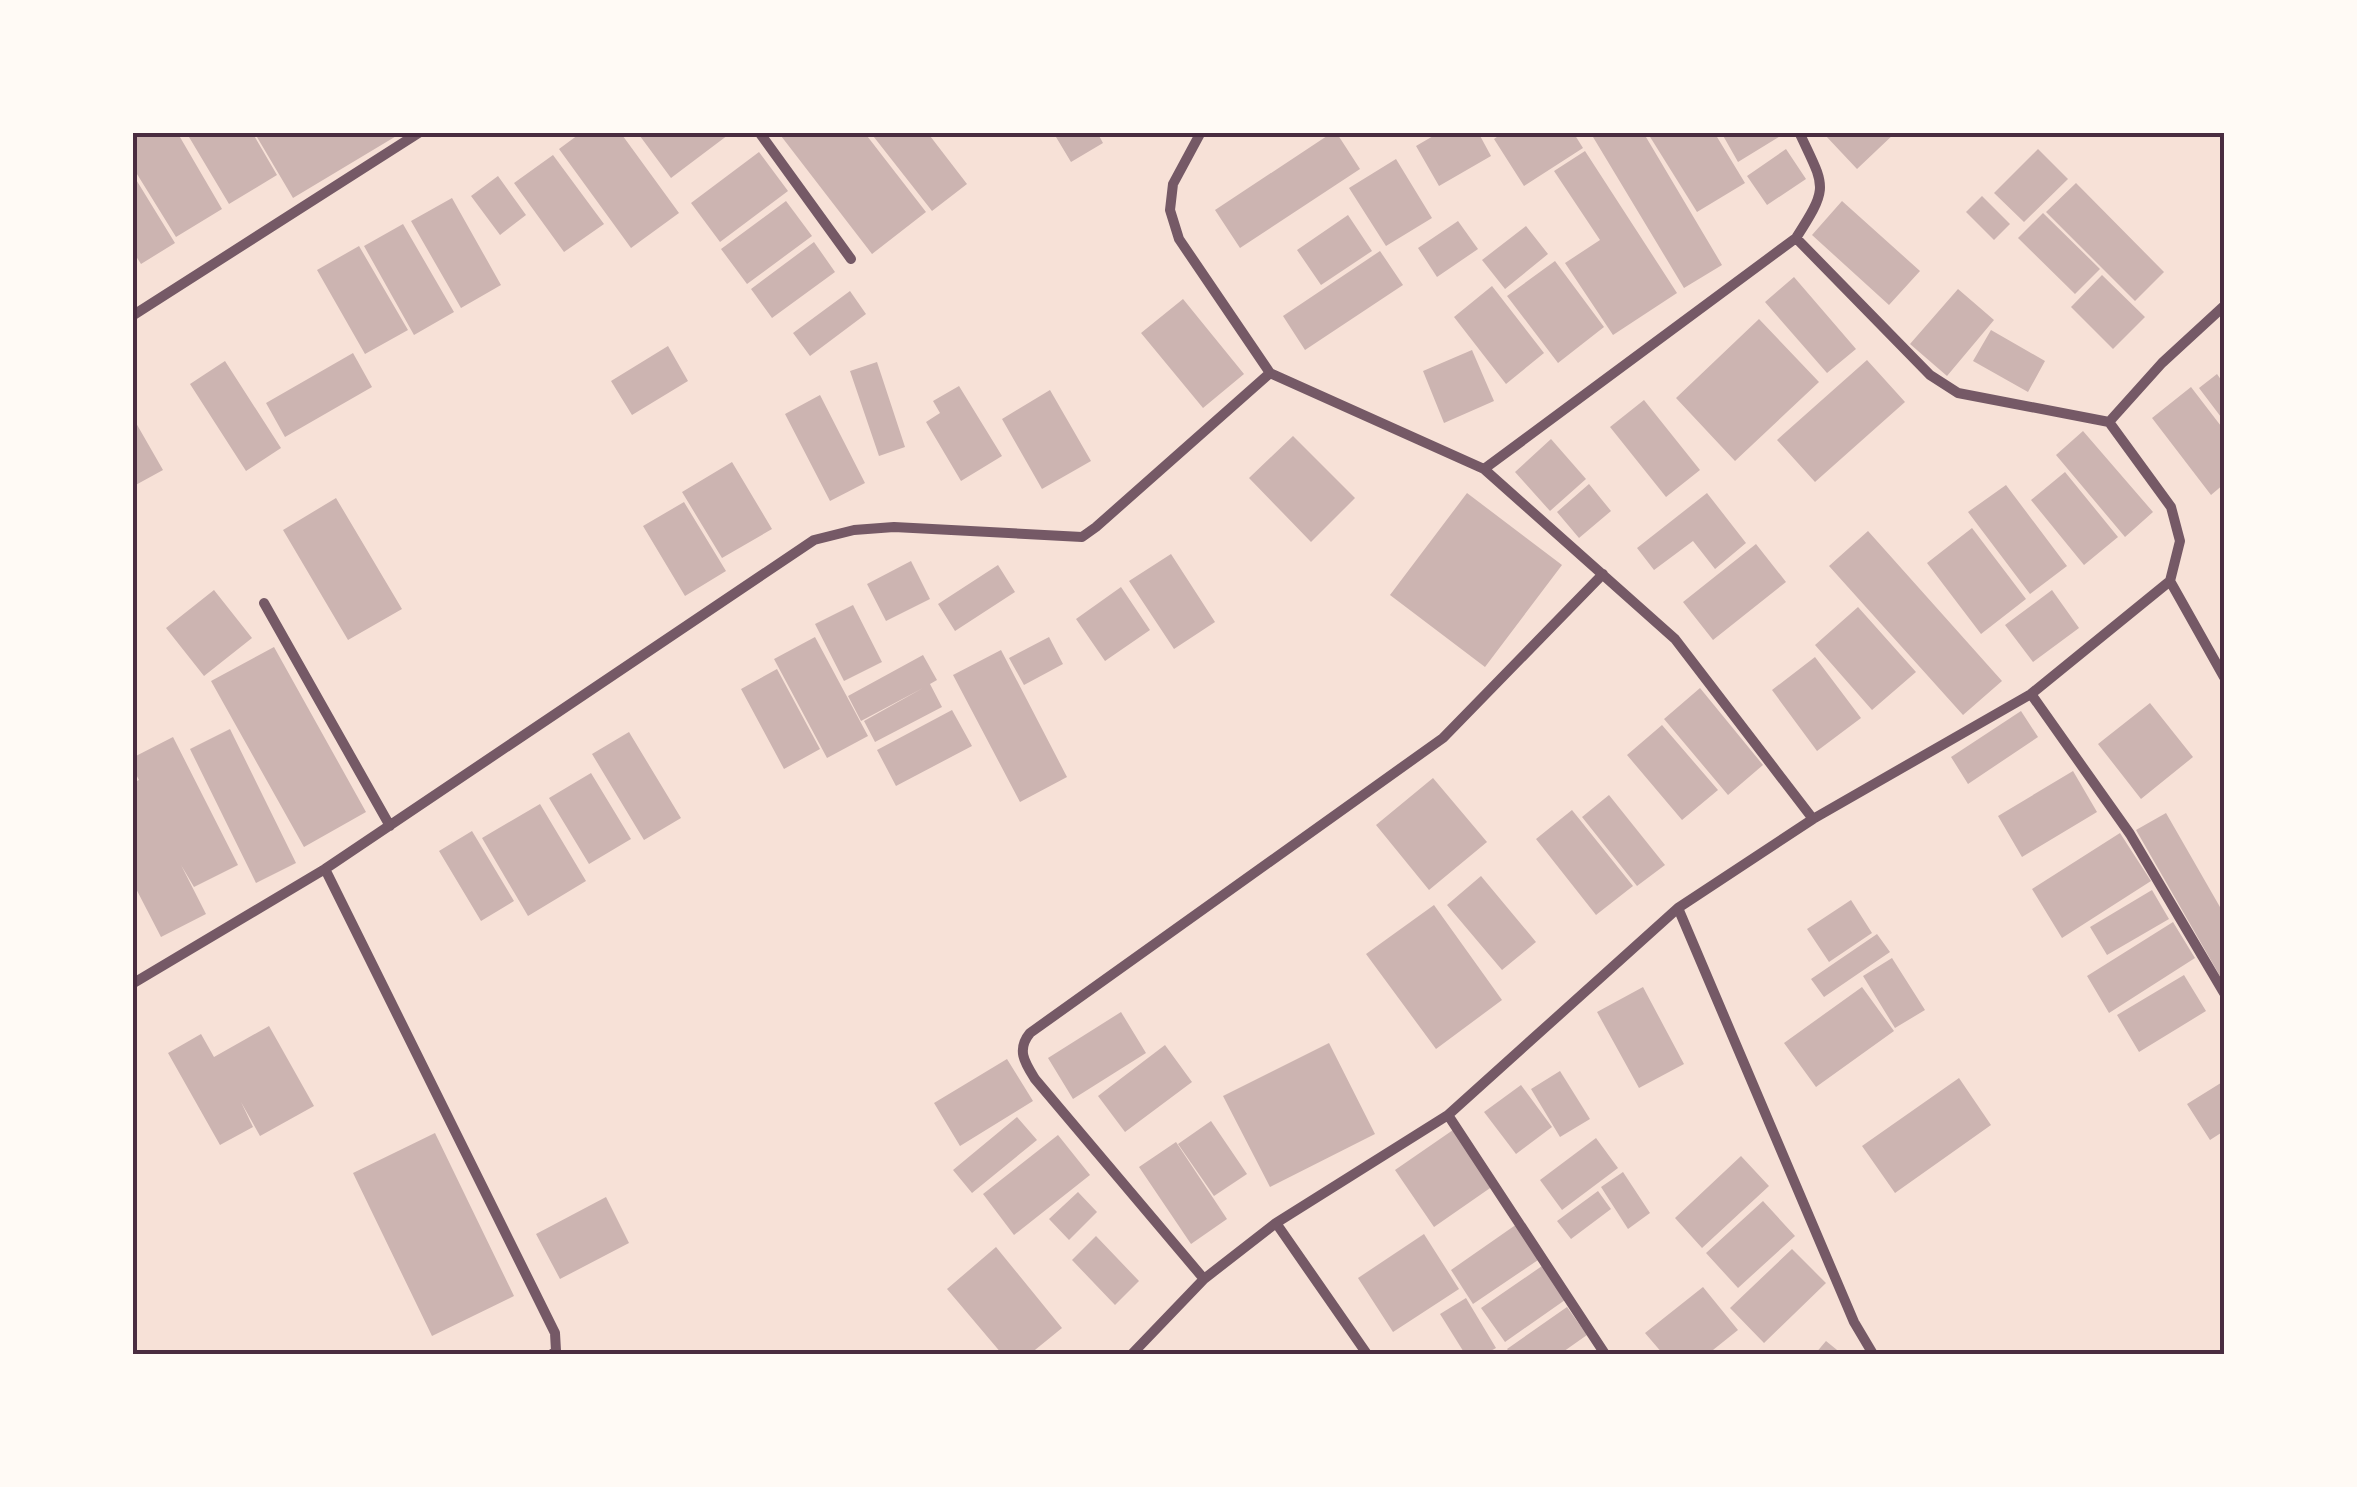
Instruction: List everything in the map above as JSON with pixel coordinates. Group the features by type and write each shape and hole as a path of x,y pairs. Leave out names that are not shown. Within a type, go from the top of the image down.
{"street":[{"path":"132,316 420,132"},
{"path":"759,132 850,259"},
{"path":"1201,132 1174,184 1170,210 1179,239 1270,374 1484,469 1674,639 1813,819"},
{"path":"1484,469 1796,238 1817,206 1822,182 1799,132"},
{"path":"1132,1354 1204,1279 1276,1223 1448,1115 1678,908 1813,819 2031,694 2170,581 2180,541 2171,507 2109,422 1958,393 1930,375 1796,238"},
{"path":"2109,422 2162,363 2224,306"},
{"path":"133,984 325,869 814,540 854,530 894,528 1082,538 1270,374"},
{"path":"1204,1279 1036,1079 1022,1053 1024,1041 1443,738 1603,574"},
{"path":"2170,581 2224,677"},
{"path":"264,603 390,826"},
{"path":"2031,694 2130,834 2224,992"},
{"path":"325,869 555,1333 556,1351 552,1354"},
{"path":"1678,908 1854,1322 1873,1354"},
{"path":"1448,1115 1604,1354"},
{"path":"1276,1223 1367,1354"}],"building":[{"path":"132,132 177,132 222,209 176,237 132,166"},
{"path":"186,132 252,132 277,175 229,204"},
{"path":"254,132 403,132 293,198"},
{"path":"582,132 620,132 679,213 631,248 559,149"},
{"path":"637,132 732,132 671,178"},
{"path":"778,132 864,132 926,212 872,254"},
{"path":"870,132 927,132 967,184 932,211"},
{"path":"1053,132 1097,132 1103,143 1071,162"},
{"path":"1333,132 1360,169 1240,248 1215,210"},
{"path":"1440,132 1478,132 1491,156 1439,186 1416,146"},
{"path":"1504,132 1573,132 1583,148 1524,186 1494,139"},
{"path":"1590,132 1643,132 1722,265 1684,288"},
{"path":"1647,132 1714,132 1745,183 1697,212"},
{"path":"1721,132 1787,132 1738,162"},
{"path":"1896,132 1857,169 1825,135"},
{"path":"1786,149 1806,179 1767,205 1747,176"},
{"path":"2038,149 2068,179 2024,222 1994,193"},
{"path":"1585,151 1677,293 1613,335 1565,263 1600,240 1554,171"},
{"path":"759,152 788,191 720,242 691,203"},
{"path":"553,155 604,224 564,252 514,183"},
{"path":"1396,159 1432,218 1386,246 1349,188"},
{"path":"132,173 175,243 141,264 132,250"},
{"path":"498,176 526,215 500,235 471,196"},
{"path":"2076,183 2164,272 2135,301 2046,212"},
{"path":"1982,196 2010,224 1994,240 1966,212"},
{"path":"452,198 501,285 461,308 411,221"},
{"path":"786,201 812,236 747,284 721,249"},
{"path":"1842,201 1920,271 1889,305 1812,235"},
{"path":"2043,213 2100,269 2075,294 2018,238"},
{"path":"1348,215 1372,251 1321,285 1297,250"},
{"path":"1458,221 1478,249 1437,277 1418,248"},
{"path":"403,224 454,312 414,335 364,246"},
{"path":"1526,226 1548,254 1505,289 1482,260"},
{"path":"814,242 835,272 772,318 751,289"},
{"path":"359,246 408,330 365,354 317,270"},
{"path":"1380,251 1403,285 1305,350 1283,316"},
{"path":"1555,261 1604,327 1558,363 1507,296"},
{"path":"2102,275 2145,317 2113,349 2071,307"},
{"path":"1794,277 1856,349 1827,373 1765,302"},
{"path":"1492,286 1544,353 1506,384 1454,317"},
{"path":"1958,289 1994,320 1947,376 1910,344"},
{"path":"850,291 866,314 810,356 793,333"},
{"path":"1183,299 1244,374 1203,408 1141,333"},
{"path":"1759,319 1819,382 1735,461 1676,398"},
{"path":"1991,330 2045,361 2028,392 1973,361"},
{"path":"668,346 688,381 632,415 611,381"},
{"path":"1472,350 1494,401 1444,423 1423,371"},
{"path":"353,353 372,387 285,437 266,403"},
{"path":"1867,360 1905,402 1815,482 1777,440"},
{"path":"225,361 281,448 246,471 190,384"},
{"path":"877,362 905,447 879,456 850,371"},
{"path":"2217,374 2224,384 2224,421 2199,388"},
{"path":"959,386 1002,456 961,481 926,422 940,413 933,401"},
{"path":"2191,387 2224,430 2224,484 2211,495 2152,418"},
{"path":"1050,390 1091,461 1042,489 1002,419"},
{"path":"820,395 865,483 830,501 785,414"},
{"path":"1644,400 1700,470 1666,497 1610,427"},
{"path":"132,416 163,470 132,487"},
{"path":"2083,431 2153,512 2125,537 2056,455"},
{"path":"1293,436 1355,498 1311,542 1249,478"},
{"path":"1551,439 1586,479 1550,511 1515,472"},
{"path":"732,462 772,529 722,558 682,492"},
{"path":"2065,472 2118,537 2084,565 2031,500"},
{"path":"1589,484 1611,511 1579,538 1557,512"},
{"path":"2006,485 2067,566 2030,594 1968,512"},
{"path":"1467,493 1562,565 1485,667 1390,595"},
{"path":"1707,493 1746,543 1715,569 1693,541 1654,570 1637,548"},
{"path":"336,498 402,609 348,640 283,530"},
{"path":"684,502 726,571 685,596 643,526"},
{"path":"1972,528 2026,599 1981,634 1927,563"},
{"path":"1868,531 2002,681 1963,715 1829,566"},
{"path":"1756,544 1786,582 1713,640 1683,602"},
{"path":"1171,554 1215,622 1174,649 1129,581"},
{"path":"911,561 930,599 886,621 867,584"},
{"path":"998,565 1015,592 955,631 938,604"},
{"path":"1121,587 1150,630 1105,661 1076,619"},
{"path":"214,590 252,638 204,676 166,628"},
{"path":"2052,590 2079,628 2033,662 2005,625"},
{"path":"853,605 882,662 844,681 815,624"},
{"path":"1858,607 1916,672 1872,710 1815,645"},
{"path":"815,637 868,736 827,758 774,659"},
{"path":"1049,637 1063,664 1024,685 1009,658"},
{"path":"274,647 366,812 304,847 211,681"},
{"path":"1001,650 1067,777 1020,802 953,675"},
{"path":"923,655 937,680 930,684 942,707 875,742 864,721 923,688 861,721 848,696"},
{"path":"1815,657 1861,718 1817,751 1772,690"},
{"path":"777,669 820,749 784,769 741,689"},
{"path":"1700,688 1763,765 1728,795 1664,719"},
{"path":"2150,703 2193,757 2141,799 2098,744"},
{"path":"952,710 972,746 896,786 877,750"},
{"path":"2021,711 2038,737 1968,784 1951,757"},
{"path":"1662,725 1718,790 1682,820 1627,755"},
{"path":"230,729 296,863 256,883 190,749"},
{"path":"629,732 681,818 644,840 592,754"},
{"path":"173,737 238,865 194,887 181,865 206,914 161,937 132,881 132,783 139,780 132,758"},
{"path":"2073,771 2097,812 2022,857 1998,816"},
{"path":"591,773 631,839 589,864 549,798"},
{"path":"1433,778 1487,842 1429,890 1376,825"},
{"path":"1609,795 1665,865 1637,886 1582,817"},
{"path":"540,804 586,881 528,916 482,838"},
{"path":"1572,810 1633,886 1596,915 1536,839"},
{"path":"2166,813 2224,914 2224,973 2220,976 2136,830"},
{"path":"472,831 514,901 481,921 439,851"},
{"path":"2120,833 2151,881 2062,938 2032,889"},
{"path":"1481,876 1536,942 1502,970 1447,905"},
{"path":"2152,890 2169,919 2107,955 2090,927"},
{"path":"1851,900 1872,933 1829,962 1807,929"},
{"path":"1434,905 1502,1000 1436,1049 1366,954"},
{"path":"2173,922 2195,958 2109,1013 2087,976"},
{"path":"1877,934 1890,952 1824,997 1811,979"},
{"path":"1892,958 1925,1010 1895,1028 1863,976"},
{"path":"2184,975 2206,1011 2139,1052 2117,1015"},
{"path":"1643,987 1684,1064 1639,1088 1597,1012"},
{"path":"1862,987 1894,1031 1816,1087 1784,1043"},
{"path":"1121,1012 1146,1053 1073,1099 1048,1058"},
{"path":"269,1026 314,1106 260,1136 241,1102 253,1127 220,1145 168,1053 201,1034 214,1057"},
{"path":"1329,1043 1375,1134 1270,1187 1223,1096"},
{"path":"1165,1045 1192,1082 1125,1132 1098,1096"},
{"path":"1007,1059 1033,1101 960,1146 934,1103"},
{"path":"1560,1071 1590,1119 1560,1137 1531,1089"},
{"path":"1959,1078 1991,1125 1895,1193 1862,1146"},
{"path":"2224,1081 2224,1131 2210,1140 2187,1104"},
{"path":"1521,1085 1552,1127 1516,1154 1484,1112"},
{"path":"1017,1117 1037,1140 972,1193 953,1170"},
{"path":"1211,1121 1247,1174 1214,1196 1178,1144"},
{"path":"1453,1130 1493,1186 1434,1227 1395,1170"},
{"path":"435,1133 514,1296 432,1336 353,1173"},
{"path":"1058,1135 1090,1175 1014,1235 983,1194"},
{"path":"1596,1138 1618,1168 1562,1210 1540,1180"},
{"path":"1176,1142 1227,1219 1191,1244 1139,1167"},
{"path":"1741,1156 1769,1186 1702,1248 1675,1218"},
{"path":"1623,1172 1650,1213 1628,1229 1601,1187"},
{"path":"1598,1191 1611,1209 1571,1239 1557,1221"},
{"path":"1078,1192 1097,1212 1069,1240 1049,1219"},
{"path":"606,1197 629,1243 560,1279 536,1234"},
{"path":"1763,1201 1795,1236 1738,1288 1706,1253"},
{"path":"1517,1224 1541,1258 1473,1304 1451,1270"},
{"path":"1424,1234 1459,1289 1393,1332 1358,1278"},
{"path":"1096,1236 1139,1281 1115,1305 1072,1260"},
{"path":"996,1247 1062,1328 1030,1354 1002,1354 947,1289"},
{"path":"1792,1249 1826,1283 1764,1343 1730,1308"},
{"path":"1542,1266 1565,1300 1505,1342 1481,1308"},
{"path":"1703,1287 1738,1330 1708,1354 1663,1354 1645,1333"},
{"path":"1466,1298 1496,1348 1485,1354 1465,1354 1440,1314"},
{"path":"1567,1307 1587,1335 1560,1354 1511,1354 1507,1349"},
{"path":"1826,1341 1842,1354 1815,1354"}]}
